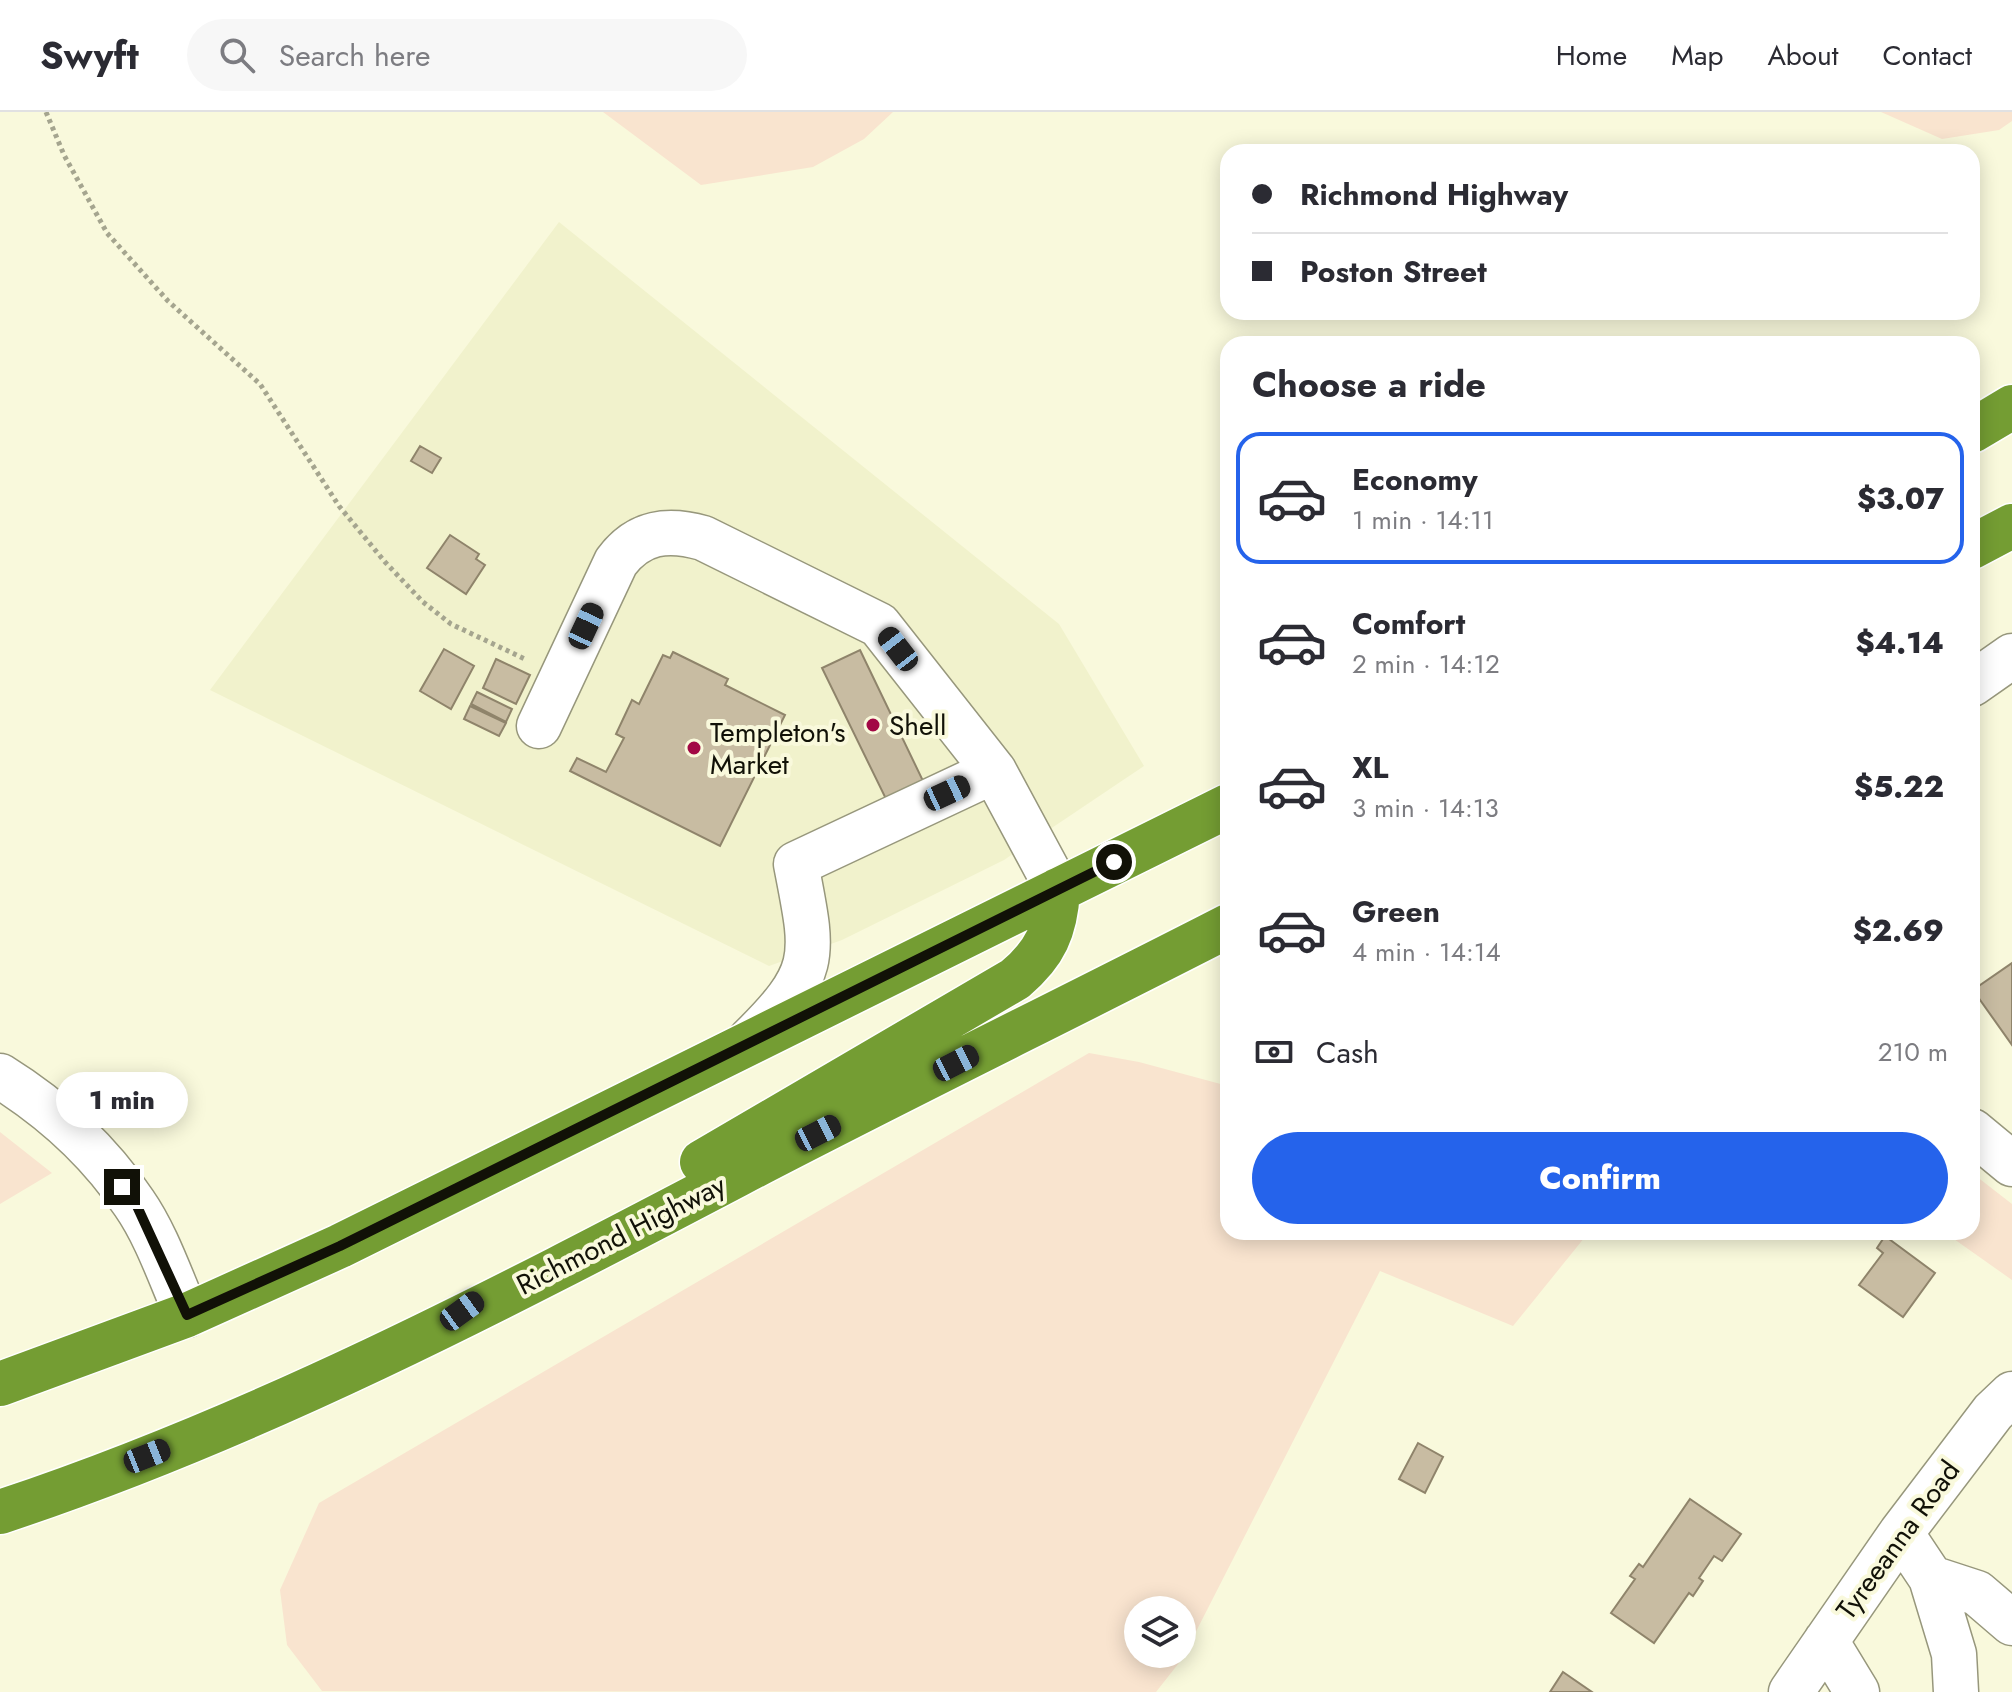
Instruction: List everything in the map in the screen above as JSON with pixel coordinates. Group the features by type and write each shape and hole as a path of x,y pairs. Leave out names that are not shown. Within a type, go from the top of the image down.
{"highway":[{"path":"1980,428 2012,407"},
{"path":"1980,430 2012,416"},
{"path":"1980,543 2012,526"},
{"path":"0,1384 187,1315 340,1246 1220,810"},
{"path":"440,1327 551,1246 683,1173 1015,979 1032,964 1052,934 1058,890"},
{"name":"Richmond Highway","path":"0,1512 88,1481 323,1384 1220,930"}],"street":[{"path":"539,726 624,551 646,536 675,531 689,534 720,544 879,625 994,771 1058,890"},
{"path":"1980,678 2012,656"},
{"path":"744,1046 793,995 808,964 809,931 796,864 994,771"},
{"path":"0,1076 37,1099 71,1129 136,1204 187,1315"},
{"name":"Tyreeanna Road","path":"1791,1692 1901,1533 1993,1412 2012,1394"},
{"path":"1901,1533 1931,1578 1954,1654 1956,1692"},
{"path":"1931,1578 1977,1593 2012,1623"},
{"path":"1826,1641 1857,1692"}],"path":[{"path":"46,112 78,183 107,233 168,301 260,384 339,506 400,579 451,624 562,677"}],"shaded area":[{"path":"603,112 893,112 864,139 813,167 701,185"},
{"path":"1881,112 2012,112 2012,121 1999,130 1942,139"},
{"path":"559,222 1059,624 1144,766 1004,860 842,940 769,966 210,690"},
{"path":"1089,1053 1139,1062 1220,1084 1220,1240 1583,1240 1513,1326 1380,1271 1196,1632 1196,1596 1124,1596 1124,1668 1175,1668 1156,1692 322,1691 287,1645 280,1590 319,1503"},
{"path":"0,1132 52,1173 0,1204"},
{"path":"1980,1179 2012,1204 2012,1280 1955,1240 1980,1240"}],"building":[{"path":"420,446 441,458 432,473 411,461"},
{"path":"450,535 479,554 476,559 485,565 466,594 427,568"},
{"path":"444,649 474,666 451,709 420,691"},
{"name":"Shell","path":"860,650 924,783 887,801 822,668"},
{"name":"Templeton's Market","path":"673,652 728,679 725,685 785,715 720,846 570,771 577,758 606,772 624,738 616,734 632,700 639,704 663,655 670,658"},
{"path":"496,659 530,675 516,704 483,688"},
{"path":"477,692 512,709 506,722 471,704"},
{"path":"470,706 506,723 499,736 464,719"},
{"path":"2012,963 2012,1045 1980,1000 1980,985"},
{"path":"1882,1240 1890,1240 1935,1273 1903,1317 1859,1285 1883,1253 1877,1248"},
{"path":"1418,1443 1443,1457 1425,1493 1399,1479"},
{"path":"1690,1499 1741,1534 1722,1561 1714,1556 1699,1578 1703,1581 1693,1596 1689,1593 1654,1643 1611,1613 1635,1579 1630,1576 1639,1564 1643,1567"},
{"path":"1563,1672 1592,1692 1550,1692"}],"place":[{"name":"Shell","path":"873,725"},
{"name":"Templeton's Market","path":"694,748"}],"route":[{"path":"122,1187 136,1204 187,1315 340,1246 1114,862"}]}
